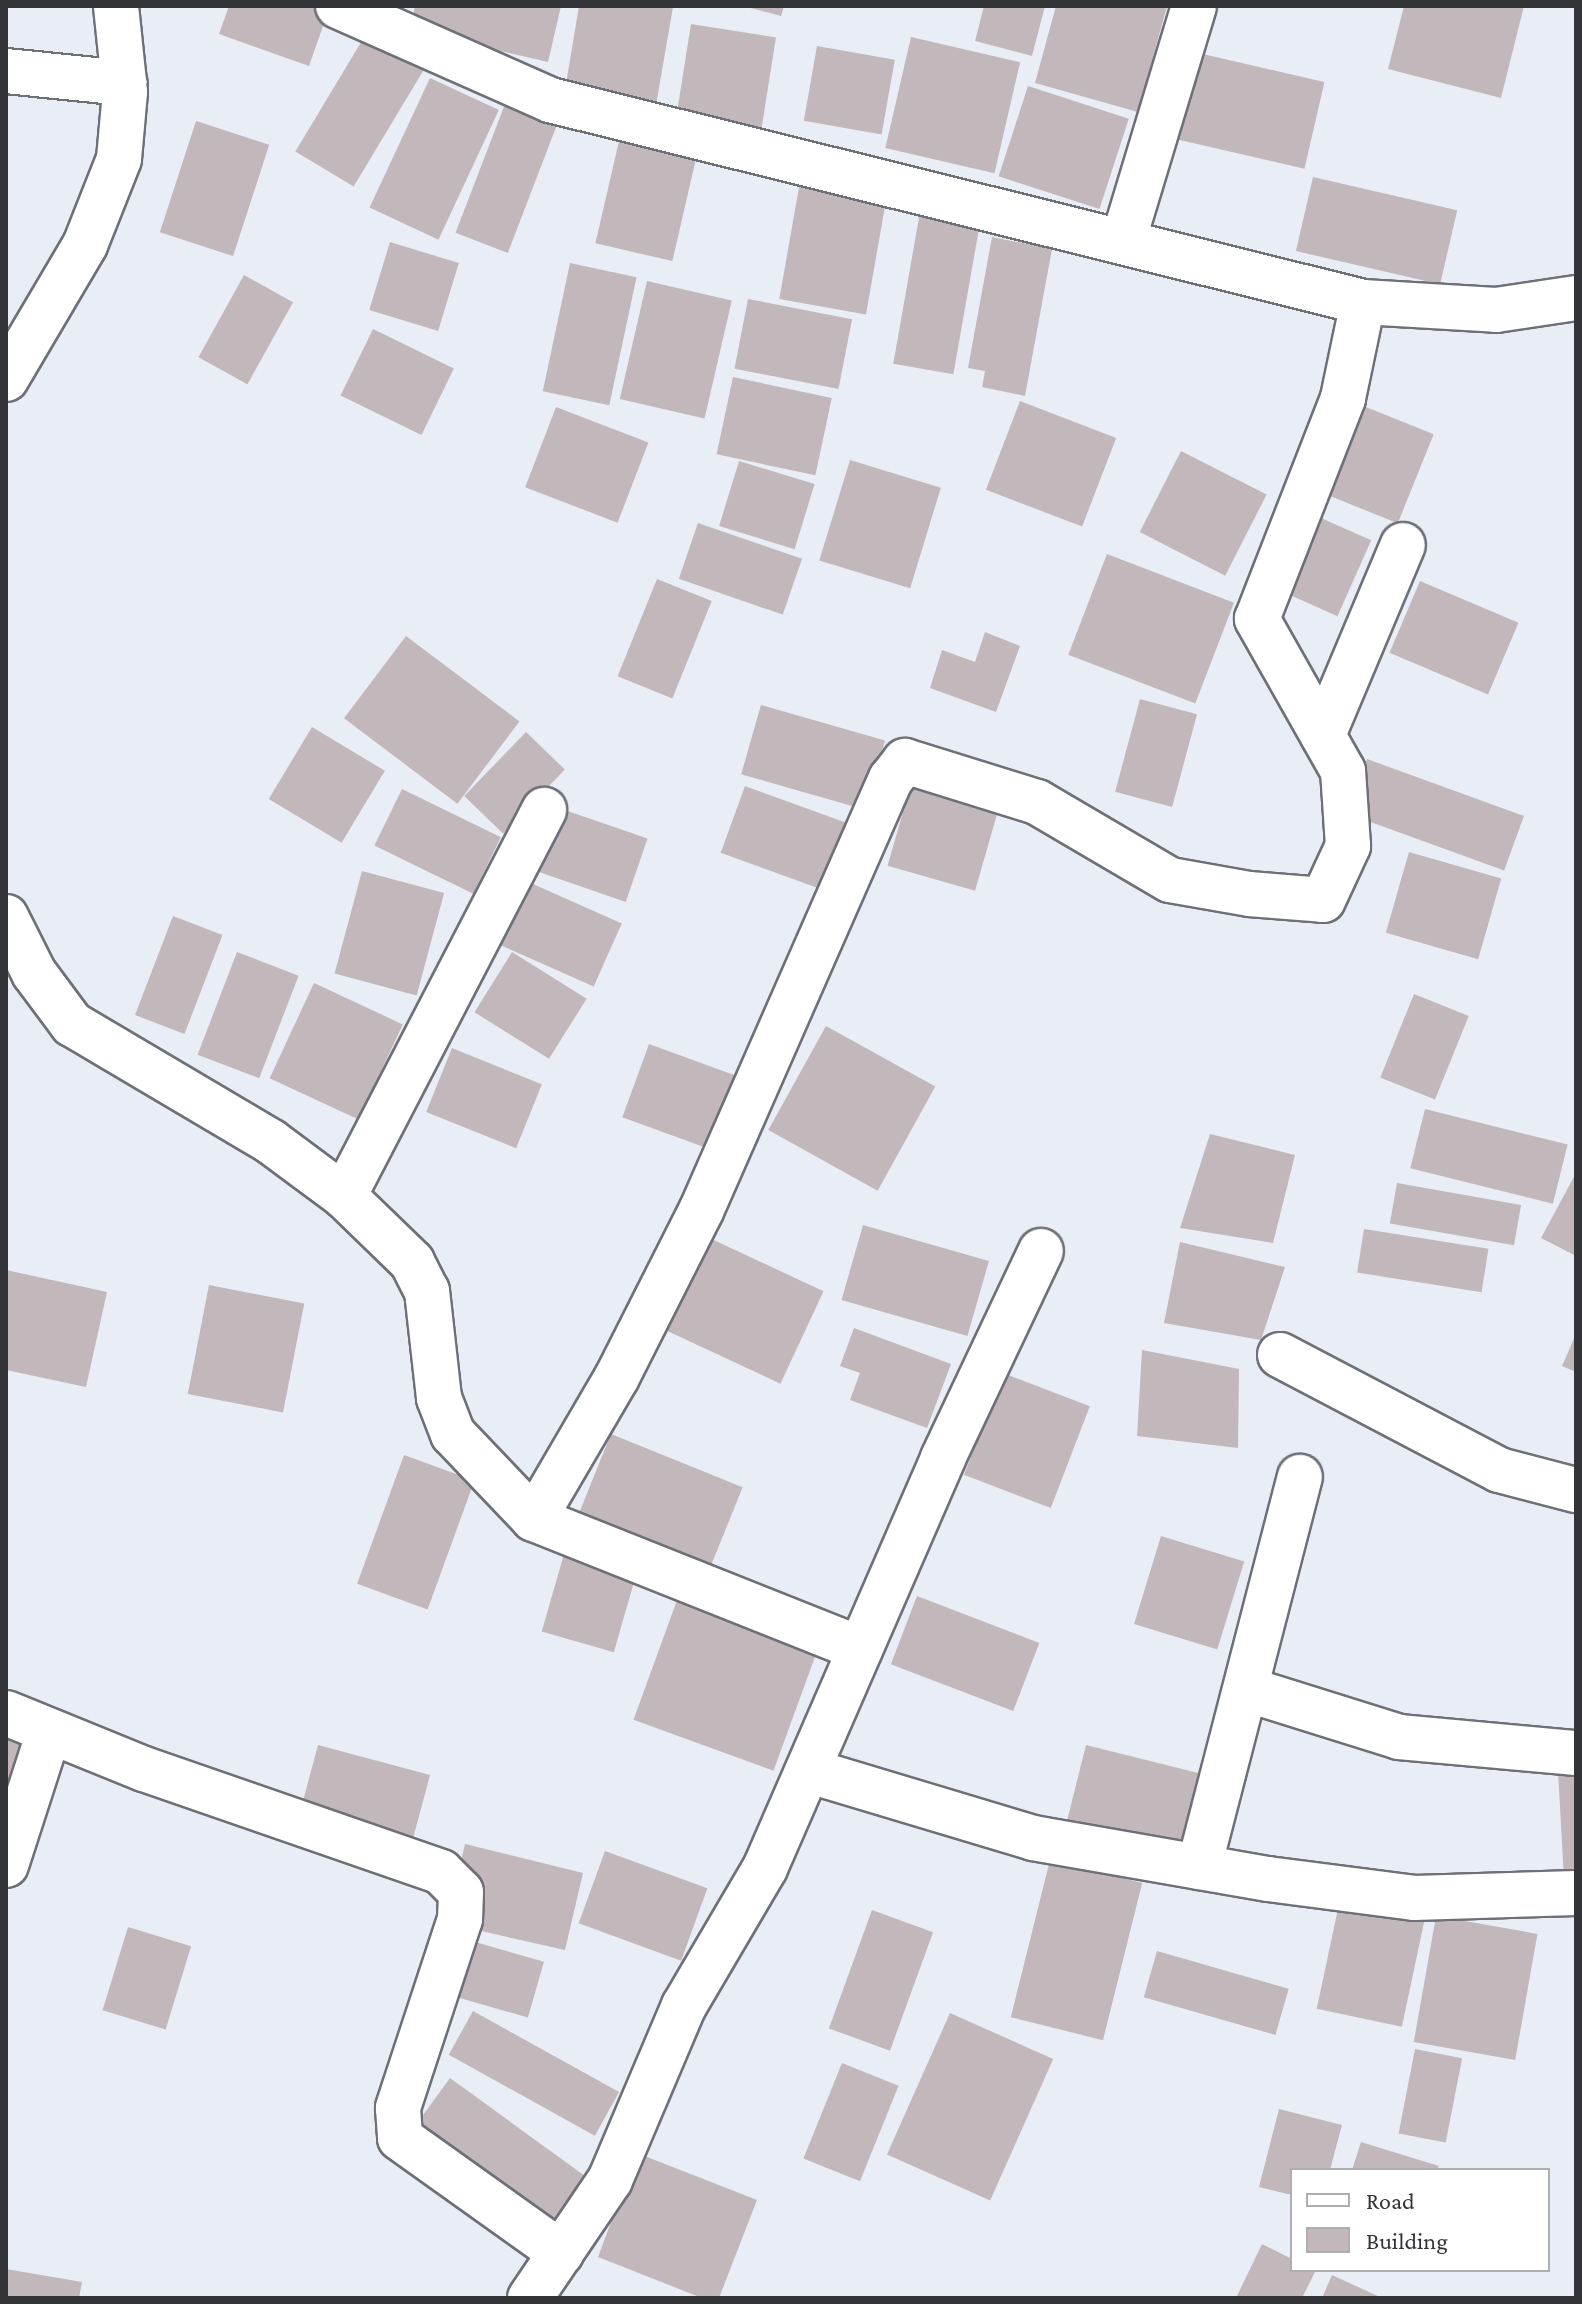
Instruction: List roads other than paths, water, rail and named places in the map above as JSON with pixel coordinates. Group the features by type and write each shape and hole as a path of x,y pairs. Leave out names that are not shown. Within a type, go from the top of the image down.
{"street":[{"path":"6,379 85,245 119,159 124,83 116,6"},
{"path":"338,6 550,100 1124,238 1363,302 1496,310 1576,298"},
{"path":"1124,238 1194,6"},
{"path":"6,71 124,83"},
{"path":"534,1519 617,1377 701,1211 891,779 905,761 1037,802 1170,880 1249,894 1323,900 1348,846 1343,771 1257,619 1343,398 1363,302"},
{"path":"1323,735 1403,545"},
{"path":"344,1196 544,810"},
{"path":"6,917 34,973 72,1024 270,1141 344,1196 412,1262 427,1291 439,1398 453,1434 534,1519 860,1649"},
{"path":"530,2298 610,2180 684,2006 765,1868 810,1771 860,1649 1041,1251"},
{"path":"1280,1355 1499,1470 1576,1490"},
{"path":"1199,1867 1300,1477"},
{"path":"1246,1689 1399,1737 1576,1753"},
{"path":"6,1713 49,1732 441,1872 461,1892 460,1919 396,2124 400,2138 561,2253"},
{"path":"6,1865 49,1732"},
{"path":"810,1771 1033,1838 1199,1867 1414,1898 1576,1893"}]}
